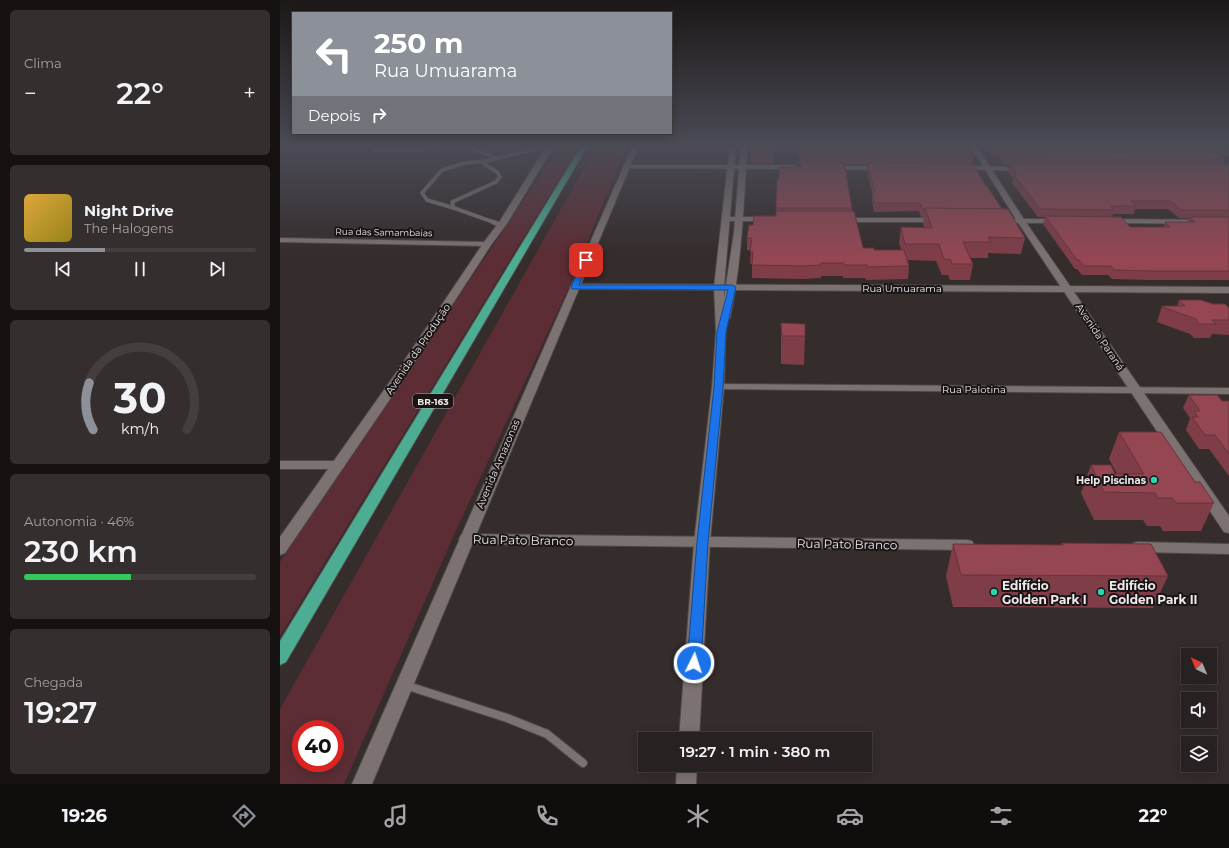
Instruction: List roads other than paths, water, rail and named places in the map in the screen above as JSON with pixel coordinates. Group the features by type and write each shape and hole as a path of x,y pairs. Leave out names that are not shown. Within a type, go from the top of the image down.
{"highway":[{"name":"BR-163","path":"280,657 563,182"}],"street":[{"name":"Avenida da Produção","path":"280,549 339,465 501,225 528,182"},
{"name":"Avenida Amazonas","path":"362,784 619,182"},
{"path":"689,732 702,542 718,387 722,332 719,287 730,182"},
{"path":"722,332 732,287 740,219 741,182"},
{"name":"Avenida Paraná","path":"997,182 1021,221 1229,528"},
{"path":"726,219 779,219"},
{"path":"833,220 943,220"},
{"path":"990,221 1061,221"},
{"path":"1101,221 1229,222"},
{"name":"Rua das Samambaias","path":"280,240 488,244"},
{"name":"Rua Umuarama","path":"574,287 1229,290"},
{"name":"Rua Palotina","path":"718,387 1229,391"},
{"path":"280,465 339,465"},
{"name":"Rua Pato Branco","path":"466,539 984,545"},
{"path":"1126,546 1229,549"},
{"path":"686,784 687,772"}],"lane":[{"path":"432,182 422,193 426,200 454,208 501,225"},
{"path":"454,208 452,202 496,182"},
{"path":"405,685 507,718 547,734 583,763"}],"place":[{"name":"Help Piscinas","path":"1154,480"},
{"name":"Edifício Golden Park I","path":"994,592"},
{"name":"Edifício Golden Park II","path":"1101,592"}]}
